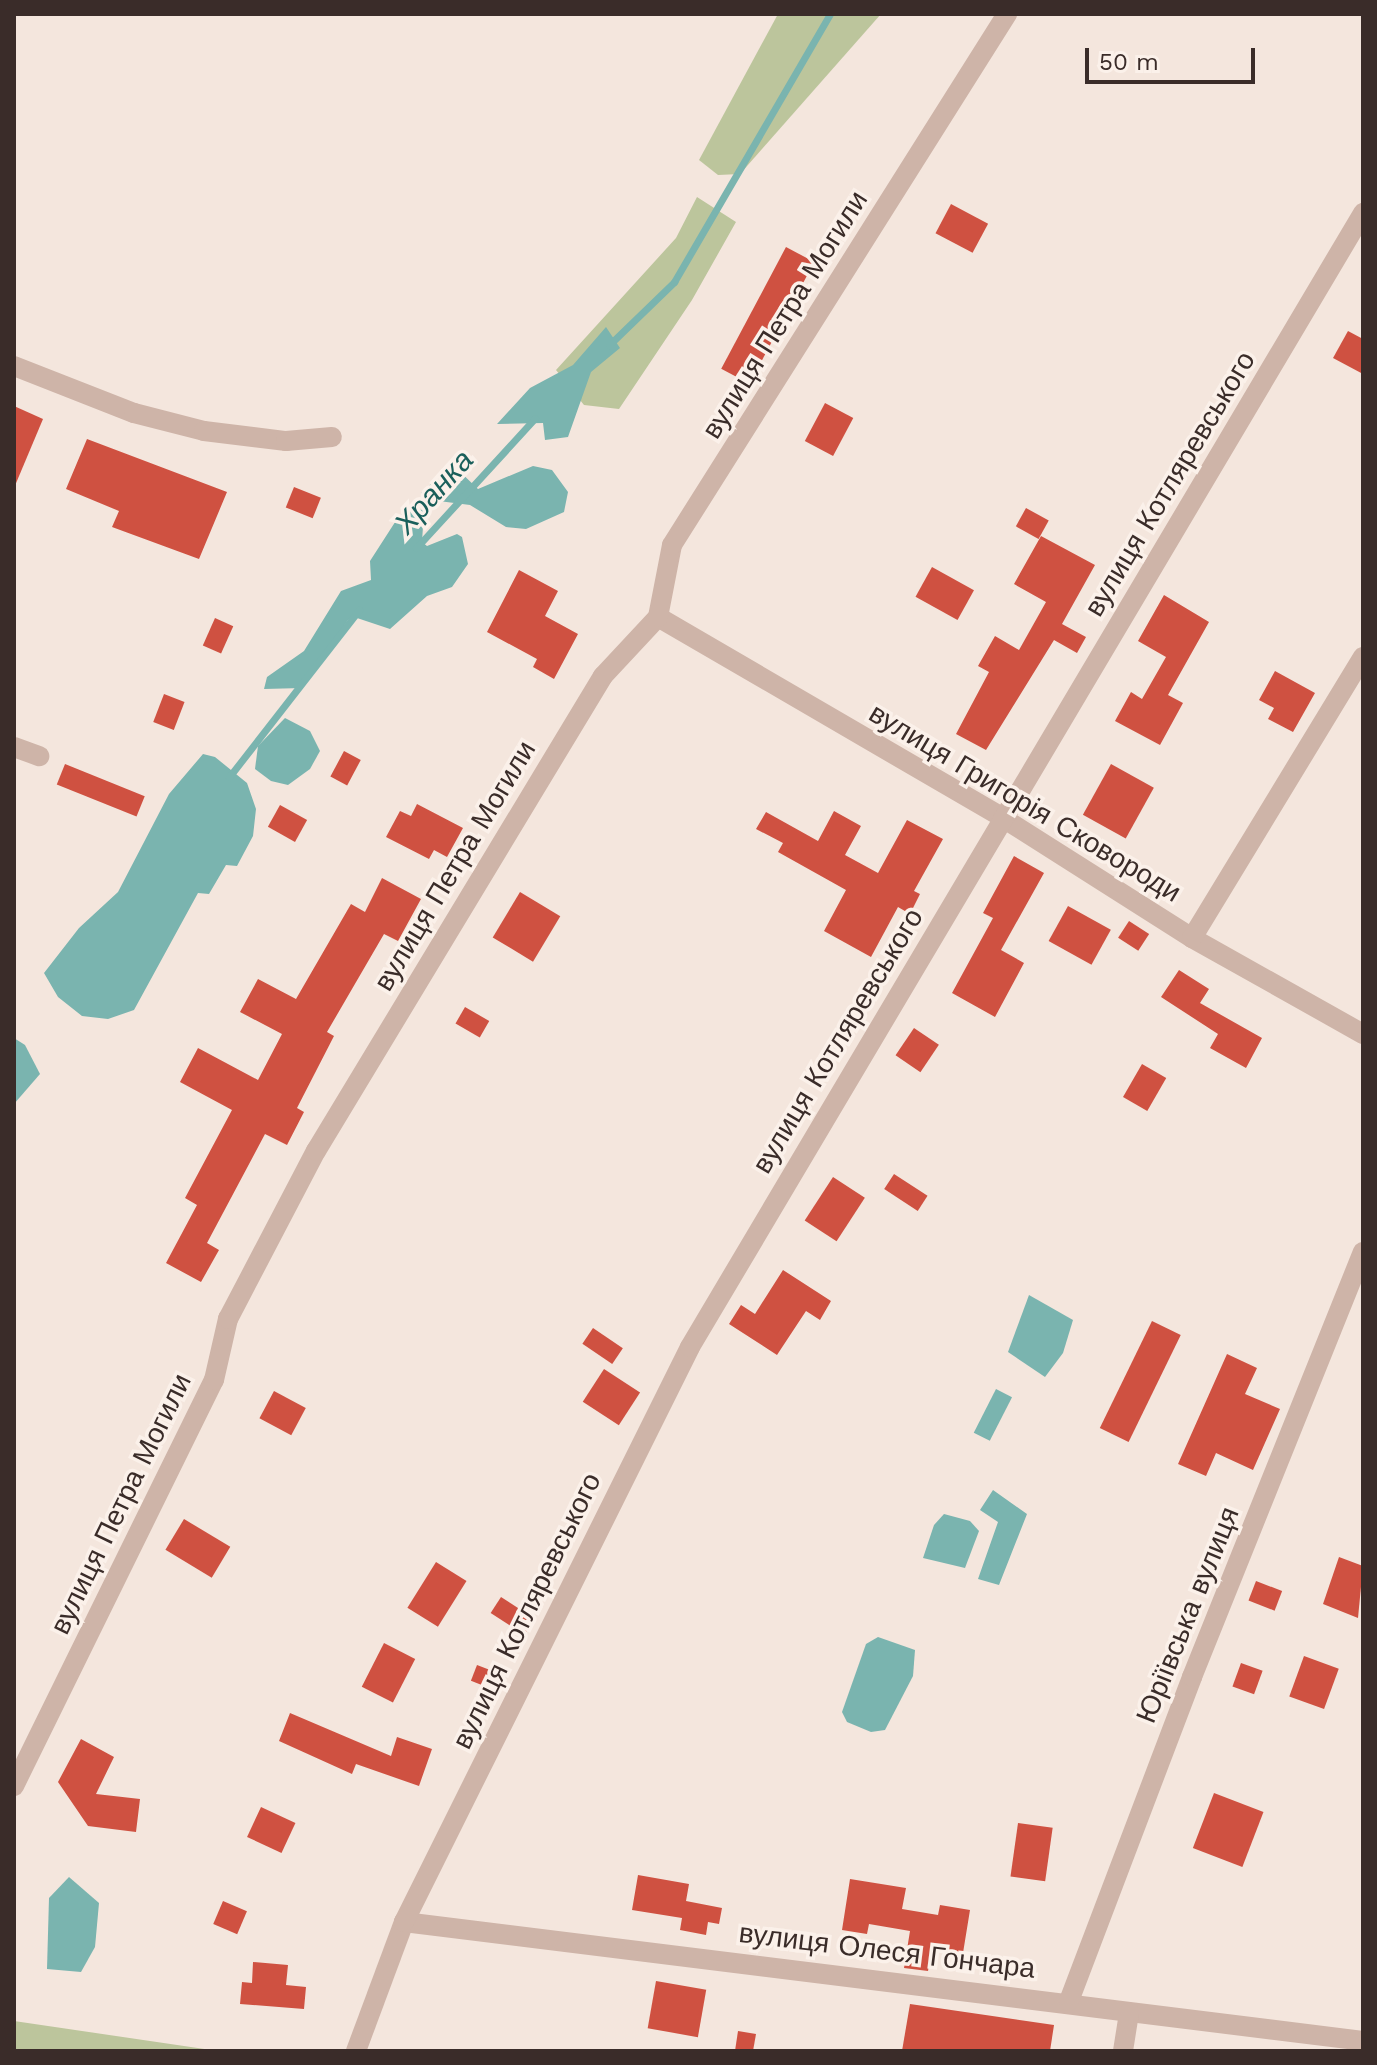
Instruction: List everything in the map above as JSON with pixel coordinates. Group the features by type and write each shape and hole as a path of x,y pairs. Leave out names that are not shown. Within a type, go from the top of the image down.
{"street":[{"name":"вулиця Петра Могили","path":"14,1786 214,1380 228,1319 316,1151 603,676 658,617 672,545 1007,14"},
{"name":"вулиця Котляревського","path":"356,2051 404,1922 690,1347 1363,213"},
{"path":"14,366 134,413 204,431 286,441 332,437"},
{"name":"вулиця Григорія Сковороди","path":"658,617 1003,818 1192,938 1363,1034"},
{"path":"1192,938 1363,657"},
{"path":"14,747 39,756"},
{"name":"Юріївська вулиця","path":"1069,2001 1192,1677 1363,1252"},
{"name":"вулиця Олеся Гончара","path":"404,1922 1069,2001 1129,2012 1363,2041"},
{"path":"1123,2051 1129,2012"}],"green space":[{"path":"778,14 881,14 740,174 718,175 699,160"},
{"path":"697,197 736,222 692,300 619,409 584,405 556,370 676,238"},
{"path":"14,2021 218,2051 14,2051"}],"water":[{"path":"606,327 620,348 591,372 568,437 545,440 543,423 497,424 530,388 573,365"},
{"path":"533,466 552,470 568,492 564,512 526,529 506,527 470,505 423,499 421,493 449,468 455,467 478,489"},
{"path":"410,509 424,510 422,542 427,546 457,534 462,537 468,564 452,587 427,596 390,629 354,617 348,620 302,688 264,689 267,677 304,651 341,591 371,580 370,561 399,516"},
{"path":"285,718 310,731 320,751 310,769 288,785 271,781 255,769 258,746"},
{"path":"203,754 215,757 247,783 256,809 253,836 237,866 226,865 209,894 198,893 134,1010 108,1019 82,1016 58,997 44,973 79,928 118,892 169,794"},
{"path":"14,1038 25,1045 40,1074 14,1104"},
{"path":"1029,1295 1073,1320 1063,1353 1045,1377 1008,1352"},
{"path":"996,1389 1012,1397 990,1441 974,1433"},
{"path":"993,1490 1027,1514 999,1585 978,1579 998,1522 980,1510"},
{"path":"944,1514 970,1521 979,1531 965,1568 923,1558 934,1525"},
{"path":"878,1637 915,1650 913,1676 885,1730 871,1732 847,1722 842,1712 866,1644"},
{"path":"69,1877 99,1903 95,1947 81,1972 47,1969 49,1898"}],"building":[{"path":"951,204 988,224 973,253 936,233"},
{"path":"786,247 814,262 749,384 721,369"},
{"path":"1348,331 1363,339 1363,374 1333,358"},
{"path":"825,403 853,418 833,456 805,441"},
{"path":"14,406 43,419 14,488"},
{"path":"87,439 227,492 199,559 112,527 119,511 66,489"},
{"path":"294,487 321,498 313,518 286,507"},
{"path":"1026,508 1049,521 1039,539 1016,526"},
{"path":"1041,536 1095,565 1062,624 1086,637 1077,653 1054,640 986,750 956,734 989,672 978,666 995,636 1019,650 1046,602 1014,584"},
{"path":"932,567 974,590 957,620 916,597"},
{"path":"519,570 558,591 545,616 578,634 554,679 533,667 537,659 487,632"},
{"path":"1164,595 1209,622 1168,695 1183,703 1160,745 1115,721 1131,692 1142,699 1166,657 1138,641"},
{"path":"215,618 233,626 221,654 203,645"},
{"path":"1275,671 1315,693 1293,732 1268,719 1274,708 1259,700"},
{"path":"164,694 185,702 174,730 153,722"},
{"path":"344,751 361,760 347,786 330,777"},
{"path":"65,764 145,796 136,817 57,784"},
{"path":"1111,764 1154,788 1126,838 1083,815"},
{"path":"417,804 463,828 447,857 434,850 429,859 386,837 400,811 411,816"},
{"path":"280,805 307,820 295,842 268,827"},
{"path":"834,811 861,826 845,855 878,873 907,820 943,839 914,891 920,894 910,914 898,907 871,957 824,931 846,890 778,852 783,843 756,829 766,812 818,841"},
{"path":"1014,856 1044,873 1001,950 1024,963 995,1017 952,993 993,918 983,913"},
{"path":"382,878 421,899 398,941 384,934 327,1032 334,1036 297,1108 304,1112 287,1145 265,1134 207,1243 219,1250 201,1282 166,1263 197,1205 185,1198 232,1110 180,1082 198,1048 258,1080 282,1034 240,1012 258,979 296,999 351,904 365,912"},
{"path":"520,892 560,916 533,962 493,937"},
{"path":"1068,906 1111,930 1091,965 1049,941"},
{"path":"1129,921 1149,934 1138,951 1118,938"},
{"path":"1179,970 1209,989 1200,1003 1262,1038 1246,1068 1210,1048 1218,1034 1161,997"},
{"path":"465,1007 489,1021 480,1037 456,1023"},
{"path":"914,1028 939,1045 920,1072 896,1055"},
{"path":"1142,1064 1166,1078 1147,1111 1123,1097"},
{"path":"894,1174 928,1196 918,1211 884,1189"},
{"path":"833,1177 865,1198 837,1241 805,1221"},
{"path":"783,1270 831,1301 820,1320 806,1311 777,1355 729,1324 741,1305 755,1314"},
{"path":"1152,1321 1181,1335 1129,1442 1100,1428"},
{"path":"593,1328 623,1348 612,1364 582,1344"},
{"path":"1227,1354 1257,1368 1245,1394 1280,1409 1253,1470 1216,1453 1206,1476 1178,1464"},
{"path":"604,1369 640,1392 619,1425 583,1402"},
{"path":"274,1391 306,1408 291,1435 259,1418"},
{"path":"184,1519 230,1547 212,1578 165,1550"},
{"path":"1339,1557 1363,1566 1358,1618 1323,1604"},
{"path":"436,1562 467,1581 438,1627 407,1608"},
{"path":"1256,1581 1282,1591 1275,1611 1248,1601"},
{"path":"501,1597 535,1619 524,1635 491,1613"},
{"path":"384,1643 415,1659 393,1703 362,1687"},
{"path":"1304,1656 1339,1669 1324,1709 1289,1696"},
{"path":"1241,1663 1263,1671 1254,1694 1232,1686"},
{"path":"477,1665 503,1675 497,1691 471,1681"},
{"path":"290,1713 391,1756 397,1737 432,1749 419,1786 356,1764 352,1774 279,1741"},
{"path":"81,1739 114,1757 96,1794 140,1799 136,1832 88,1826 58,1782"},
{"path":"1214,1793 1263,1812 1242,1867 1193,1848"},
{"path":"261,1807 295,1823 281,1853 247,1837"},
{"path":"1018,1823 1053,1828 1045,1881 1010,1876"},
{"path":"638,1875 689,1884 686,1901 722,1908 719,1924 708,1922 706,1935 680,1930 682,1918 632,1910"},
{"path":"850,1879 906,1888 902,1909 938,1915 940,1905 970,1910 963,1953 932,1948 928,1971 904,1968 910,1931 869,1924 867,1934 842,1930"},
{"path":"223,1901 247,1911 237,1934 213,1924"},
{"path":"253,1962 288,1965 286,1985 306,1987 304,2009 240,2004 242,1982 252,1983"},
{"path":"656,1981 706,1990 698,2037 648,2028"},
{"path":"910,2004 1054,2025 1050,2051 902,2051"},
{"path":"738,2031 756,2034 753,2051 735,2051"}],"waterway":[{"name":"Хранка","path":"609,345 674,282 830,14"},
{"name":"Хранка","path":"416,548 535,418"},
{"name":"Хранка","path":"229,777 359,610"}]}
